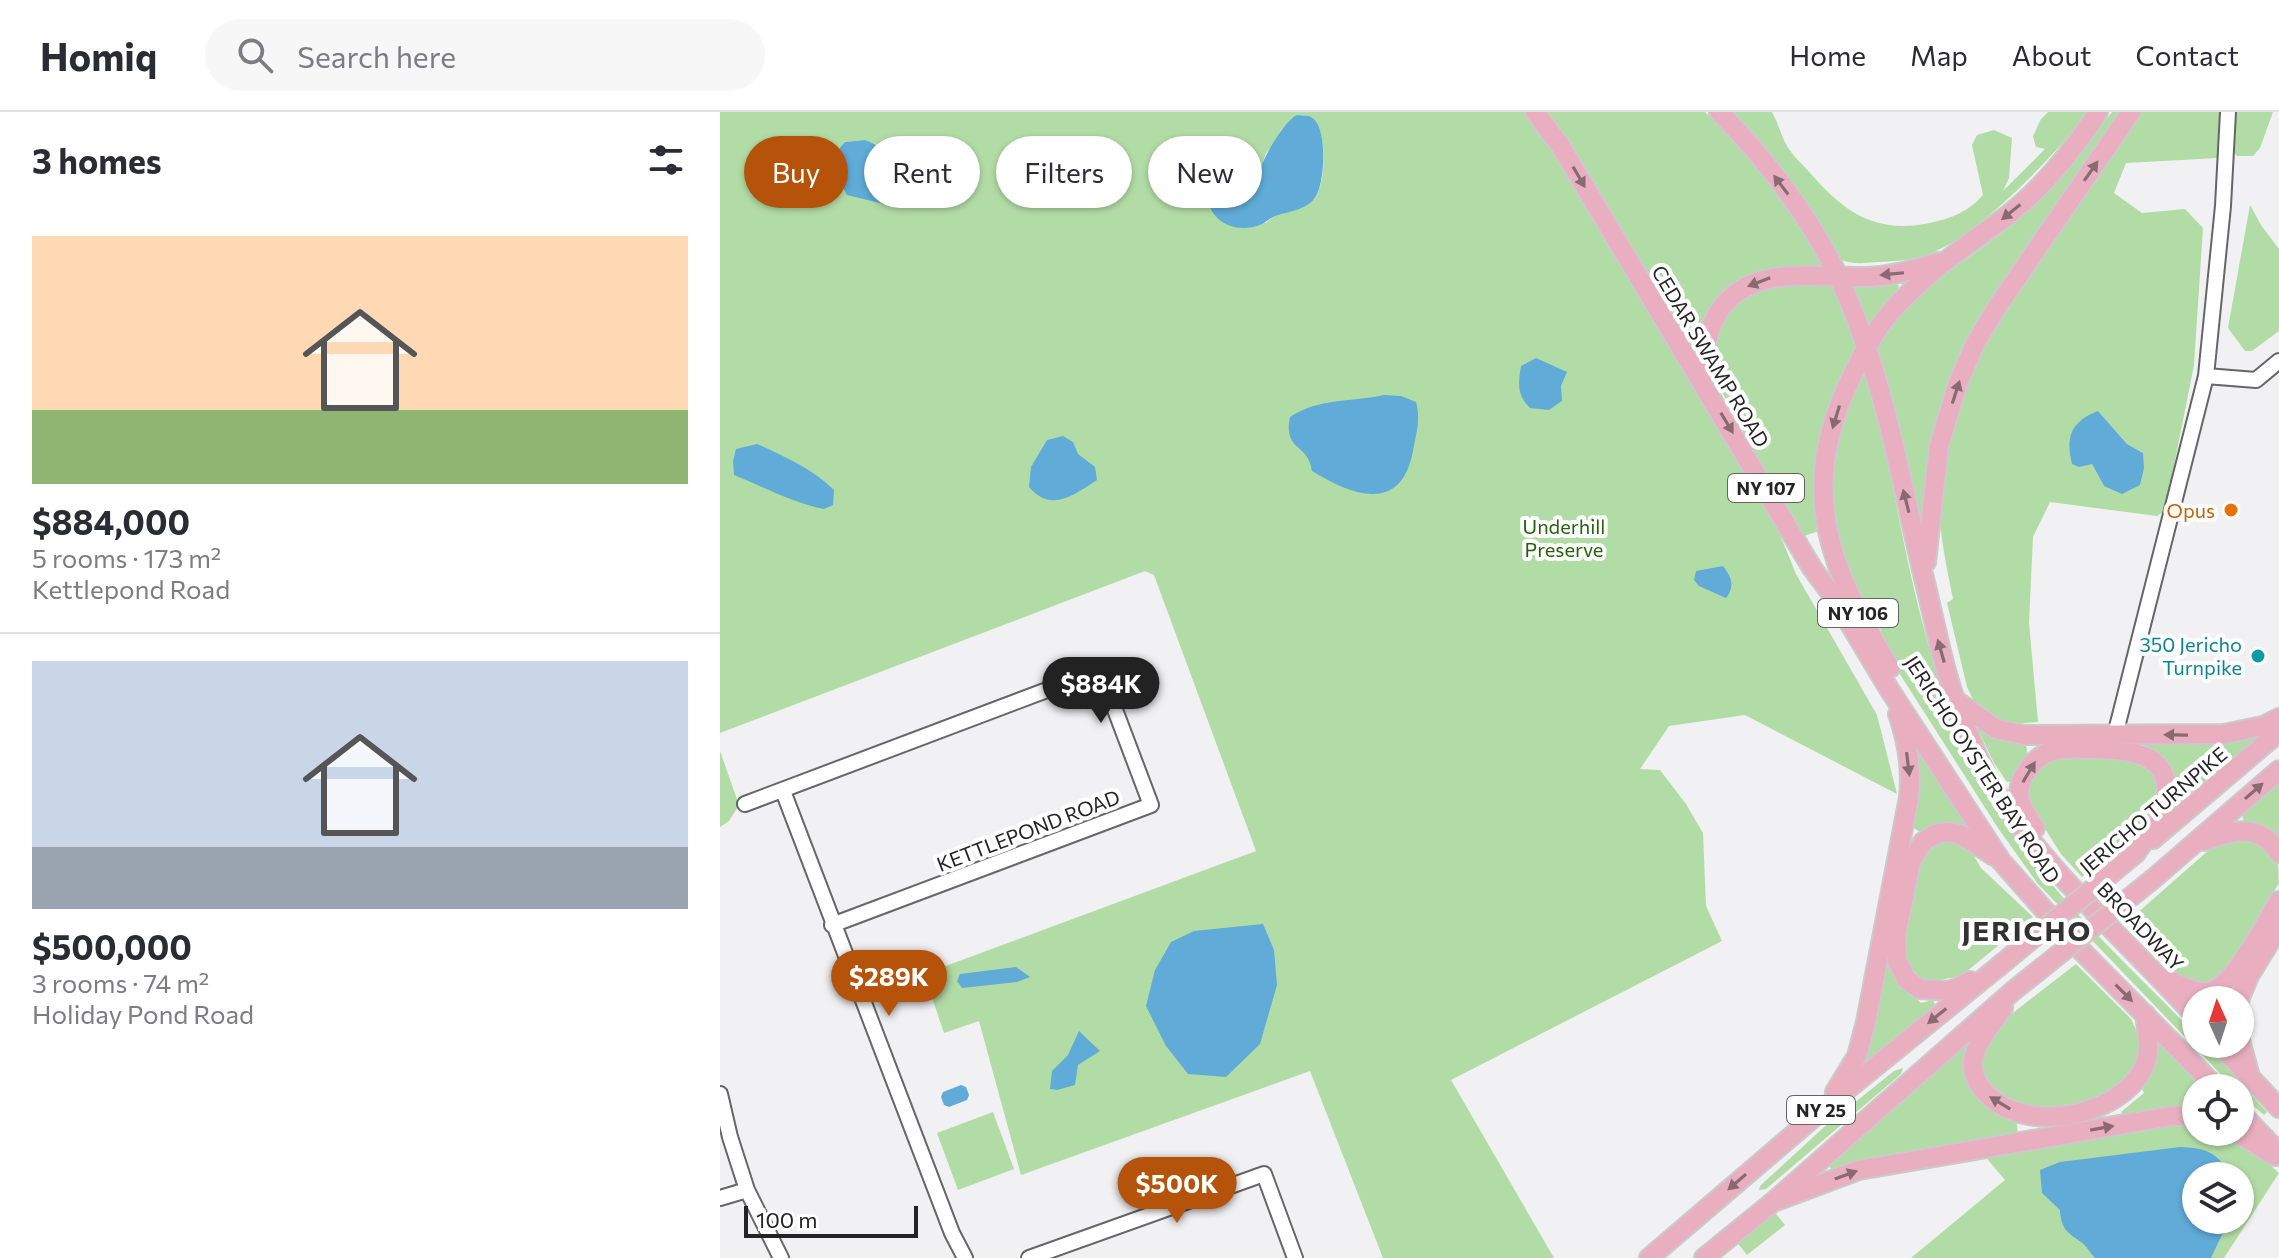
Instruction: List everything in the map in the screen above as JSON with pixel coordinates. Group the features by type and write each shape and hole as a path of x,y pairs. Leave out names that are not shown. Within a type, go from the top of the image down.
{"main road":[{"name":"CEDAR SWAMP ROAD","path":"1535,112 1560,145 1812,568 1835,599 1889,689 2001,861 2069,938"},
{"path":"1719,112 1753,148 1787,192 1823,248 1850,302 1866,346 1939,644 1965,728 1999,796 2053,867"},
{"name":"JERICHO OYSTER BAY ROAD","path":"2069,938 2007,852 1906,694 1839,574 1825,522 1826,458 1842,398 1866,346 1895,307 1945,260 1987,232 2039,187 2075,146 2098,112"},
{"path":"1924,577 1935,467 1964,370 1997,307 2131,112"},
{"path":"1702,382 1712,323 1723,306 1756,281 1776,276 1868,277 1905,273 1945,260"},
{"path":"1828,1105 1857,1056 1866,1022 1909,797 1905,733 1889,689"},
{"path":"1958,702 1996,729 2024,735 2224,734 2263,726 2279,718"},
{"name":"JERICHO TURNPIKE","path":"1661,1254 1828,1105 2279,732"},
{"path":"2053,867 2047,848 2019,798 2029,767 2044,754 2057,749 2131,750 2154,762 2164,776 2167,797 2164,811 2136,853"},
{"name":"NY 25","path":"1704,1258 1773,1202 2013,991 2153,879 2279,770"},
{"path":"2190,846 2229,832 2254,831 2274,845 2279,853"},
{"path":"1998,967 1950,991 1920,989 1907,980 1897,961 1895,948 1911,861 1923,842 1935,834 1960,834 2001,861"},
{"name":"BROADWAY","path":"2053,867 2182,1001"},
{"path":"2157,973 2180,986 2203,992 2219,988 2236,970 2279,901"},
{"path":"2245,986 2279,927"},
{"name":"NY 106","path":"2069,938 2203,1074"},
{"path":"2013,991 1976,1051 1973,1069 1978,1086 1993,1101 2024,1114 2045,1118 2079,1114 2098,1107 2133,1083 2144,1068 2149,1042 2145,1014"},
{"path":"2231,1058 2246,1074"},
{"path":"2254,1083 2279,1108"},
{"path":"1773,1202 1859,1170 2182,1116"},
{"path":"2254,1127 2279,1155"},
{"path":"2254,1144 2279,1155"}],"street":[{"path":"2115,735 2206,376 2228,112"},
{"path":"2206,376 2256,380 2279,361"},
{"name":"KETTLEPOND ROAD","path":"745,804 1100,670 1151,805 832,925"},
{"path":"783,791 952,1233 965,1258"},
{"path":"720,1094 747,1190 781,1258"},
{"path":"1029,1258 1264,1174 1295,1258"},
{"path":"720,1198 747,1190"}],"green space":[{"name":"Underhill Preserve","path":"720,112 1526,112 1562,165 1771,513 1796,574 1877,715 1897,794 1745,715 1669,726 1640,769 1660,770 1703,833 1706,906 1722,941 1451,1080 1554,1258 1383,1258 1310,1071 1021,1175 979,1021 944,1033 924,974 1256,851 1154,575 1145,571 720,733","holes":["744,136 848,136 848,142 864,140 864,136 980,136 980,208 864,208 864,181 854,195 848,195 848,208 744,208"]},
{"path":"1548,112 1705,112 1756,166 1825,267 1783,267 1748,276 1719,298 1696,358"},
{"path":"1721,112 1772,112 1789,150 1836,200 1849,210 1878,223 1911,226 1952,216 1983,195 1972,145 1977,135 1994,130 2012,138 2009,178 2003,191 2045,149 2036,147 2033,136 2048,112 2089,112 2010,197 1961,237 1916,258 1860,263 1844,261 1832,255"},
{"path":"2112,112 2119,112 2084,169 2001,286 1929,457 1921,523 1916,523 1873,348 1932,285 2033,206"},
{"path":"2138,112 2220,112 2218,158 2126,163 2114,193 2142,213 2185,209 2203,228 2194,365 2165,511 2157,516 2050,502 2033,537 2029,623 2038,722 2003,725 1976,706 1967,687 1947,603 1953,599 1940,521 1942,467 1956,413 1978,359 2006,305","holes":["2098,411 2127,444 2143,453 2104,486 2092,464"]},
{"path":"2233,112 2273,112 2260,148 2253,156 2237,156 2233,152"},
{"path":"2250,205 2279,249 2279,331 2252,351 2245,351 2228,328"},
{"path":"1891,281 1899,286 1894,301 1869,332 1849,284"},
{"path":"1834,283 1859,347 1833,400 1819,531 1804,536 1754,453 1721,390 1713,359 1717,330 1734,304 1756,287"},
{"path":"1861,371 1867,372 1922,619 1955,724 1978,775 2006,823 2048,880 2182,1021 2182,1034 2038,884 1998,828 1896,668 1878,615 1868,621 1839,552 1832,506 1839,437"},
{"path":"1975,723 2025,739 2028,756 2014,781 2007,782 1994,763"},
{"path":"2258,731 2261,736 2171,814 2165,758 2137,741"},
{"path":"720,751 739,805 729,821 720,827"},
{"path":"2058,755 2132,756 2147,762 2162,789 2156,816 2145,818 2123,843 2082,877 2032,816 2026,803 2027,786 2035,769"},
{"path":"1920,756 1967,827 1964,831 1922,833 1910,826 1916,759"},
{"path":"2279,783 2279,837 2263,826 2244,821 2242,815"},
{"path":"1948,836 1970,849 1981,868 2033,917 1961,976 1939,980 1939,984 1920,980 1909,969 1904,952 1904,932 1920,855"},
{"path":"2249,837 2267,847 2278,864 2279,883 2225,974 2207,986 2178,978 2165,965 2171,960 2157,952 2126,923 2218,842"},
{"path":"1887,947 1898,981 1921,1003 1933,1000 1935,1005 1940,1005 1853,1078"},
{"path":"2076,964 2131,1019 2139,1036 2140,1057 2115,1089 2085,1104 2055,1109 2024,1105 1995,1091 1982,1078 1979,1057 1996,1026"},
{"path":"1970,1041 1966,1061 2016,1118 2018,1134 1831,1169 1829,1166"},
{"path":"2160,1043 2191,1074 2182,1074 2182,1110 2125,1117 2121,1112 2144,1093 2140,1085 2154,1048"},
{"path":"2205,1058 2218,1058 2232,1074 2221,1074"},
{"path":"1903,1068 1901,1074 1766,1189 1759,1190 1823,1128 1894,1071"},
{"path":"2254,1098 2267,1112 2264,1115 2254,1106"},
{"path":"993,1112 1014,1169 958,1190 937,1133"},
{"path":"2182,1123 2182,1146 2249,1146 2279,1173 2254,1212 2254,1162 2182,1162 2182,1234 2240,1234 2224,1258 1911,1258 2005,1180 1983,1154"},
{"path":"1769,1205 1785,1225 1747,1255 1732,1236"}],"water":[{"path":"1297,115 1312,117 1321,134 1323,168 1316,196 1304,207 1255,227 1239,228 1225,224 1211,208 1262,208 1264,159"},
{"path":"864,140 864,199 848,195 848,142"},
{"path":"1536,358 1567,372 1561,386 1562,401 1549,410 1530,408 1521,394 1521,366"},
{"path":"1384,395 1401,396 1416,402 1418,426 1413,451 1407,471 1398,484 1387,492 1359,492 1312,471 1306,455 1290,436 1290,417 1324,404"},
{"path":"2098,411 2127,444 2143,453 2140,485 2122,494 2104,486 2092,464 2079,467 2072,464 2069,445 2073,431 2082,420"},
{"path":"1063,436 1073,442 1078,454 1095,467 1097,480 1063,499 1046,499 1029,487 1031,467 1047,440"},
{"path":"757,444 826,482 834,490 833,505 824,509 801,503 734,475 736,449"},
{"path":"1723,566 1731,582 1726,598 1699,586 1694,580 1696,571"},
{"path":"1263,924 1274,950 1277,985 1260,1044 1226,1077 1188,1074 1166,1046 1146,1006 1155,970 1171,942 1194,931"},
{"path":"1016,967 1030,977 1017,982 962,988 957,981 960,974"},
{"path":"1079,1031 1100,1051 1078,1065 1075,1085 1050,1089 1052,1071 1068,1055"},
{"path":"961,1085 966,1087 967,1100 949,1107 944,1105 943,1092"},
{"path":"2180,1147 2210,1153 2222,1162 2182,1162 2182,1234 2222,1234 2211,1258 2095,1258 2066,1229 2060,1210 2042,1193 2040,1170 2060,1162"}],"place":[{"name":"Opus","path":"2231,510"},
{"name":"350 Jericho Turnpike","path":"2258,656"}],"district":[{"name":"JERICHO","path":"2027,930"}]}
